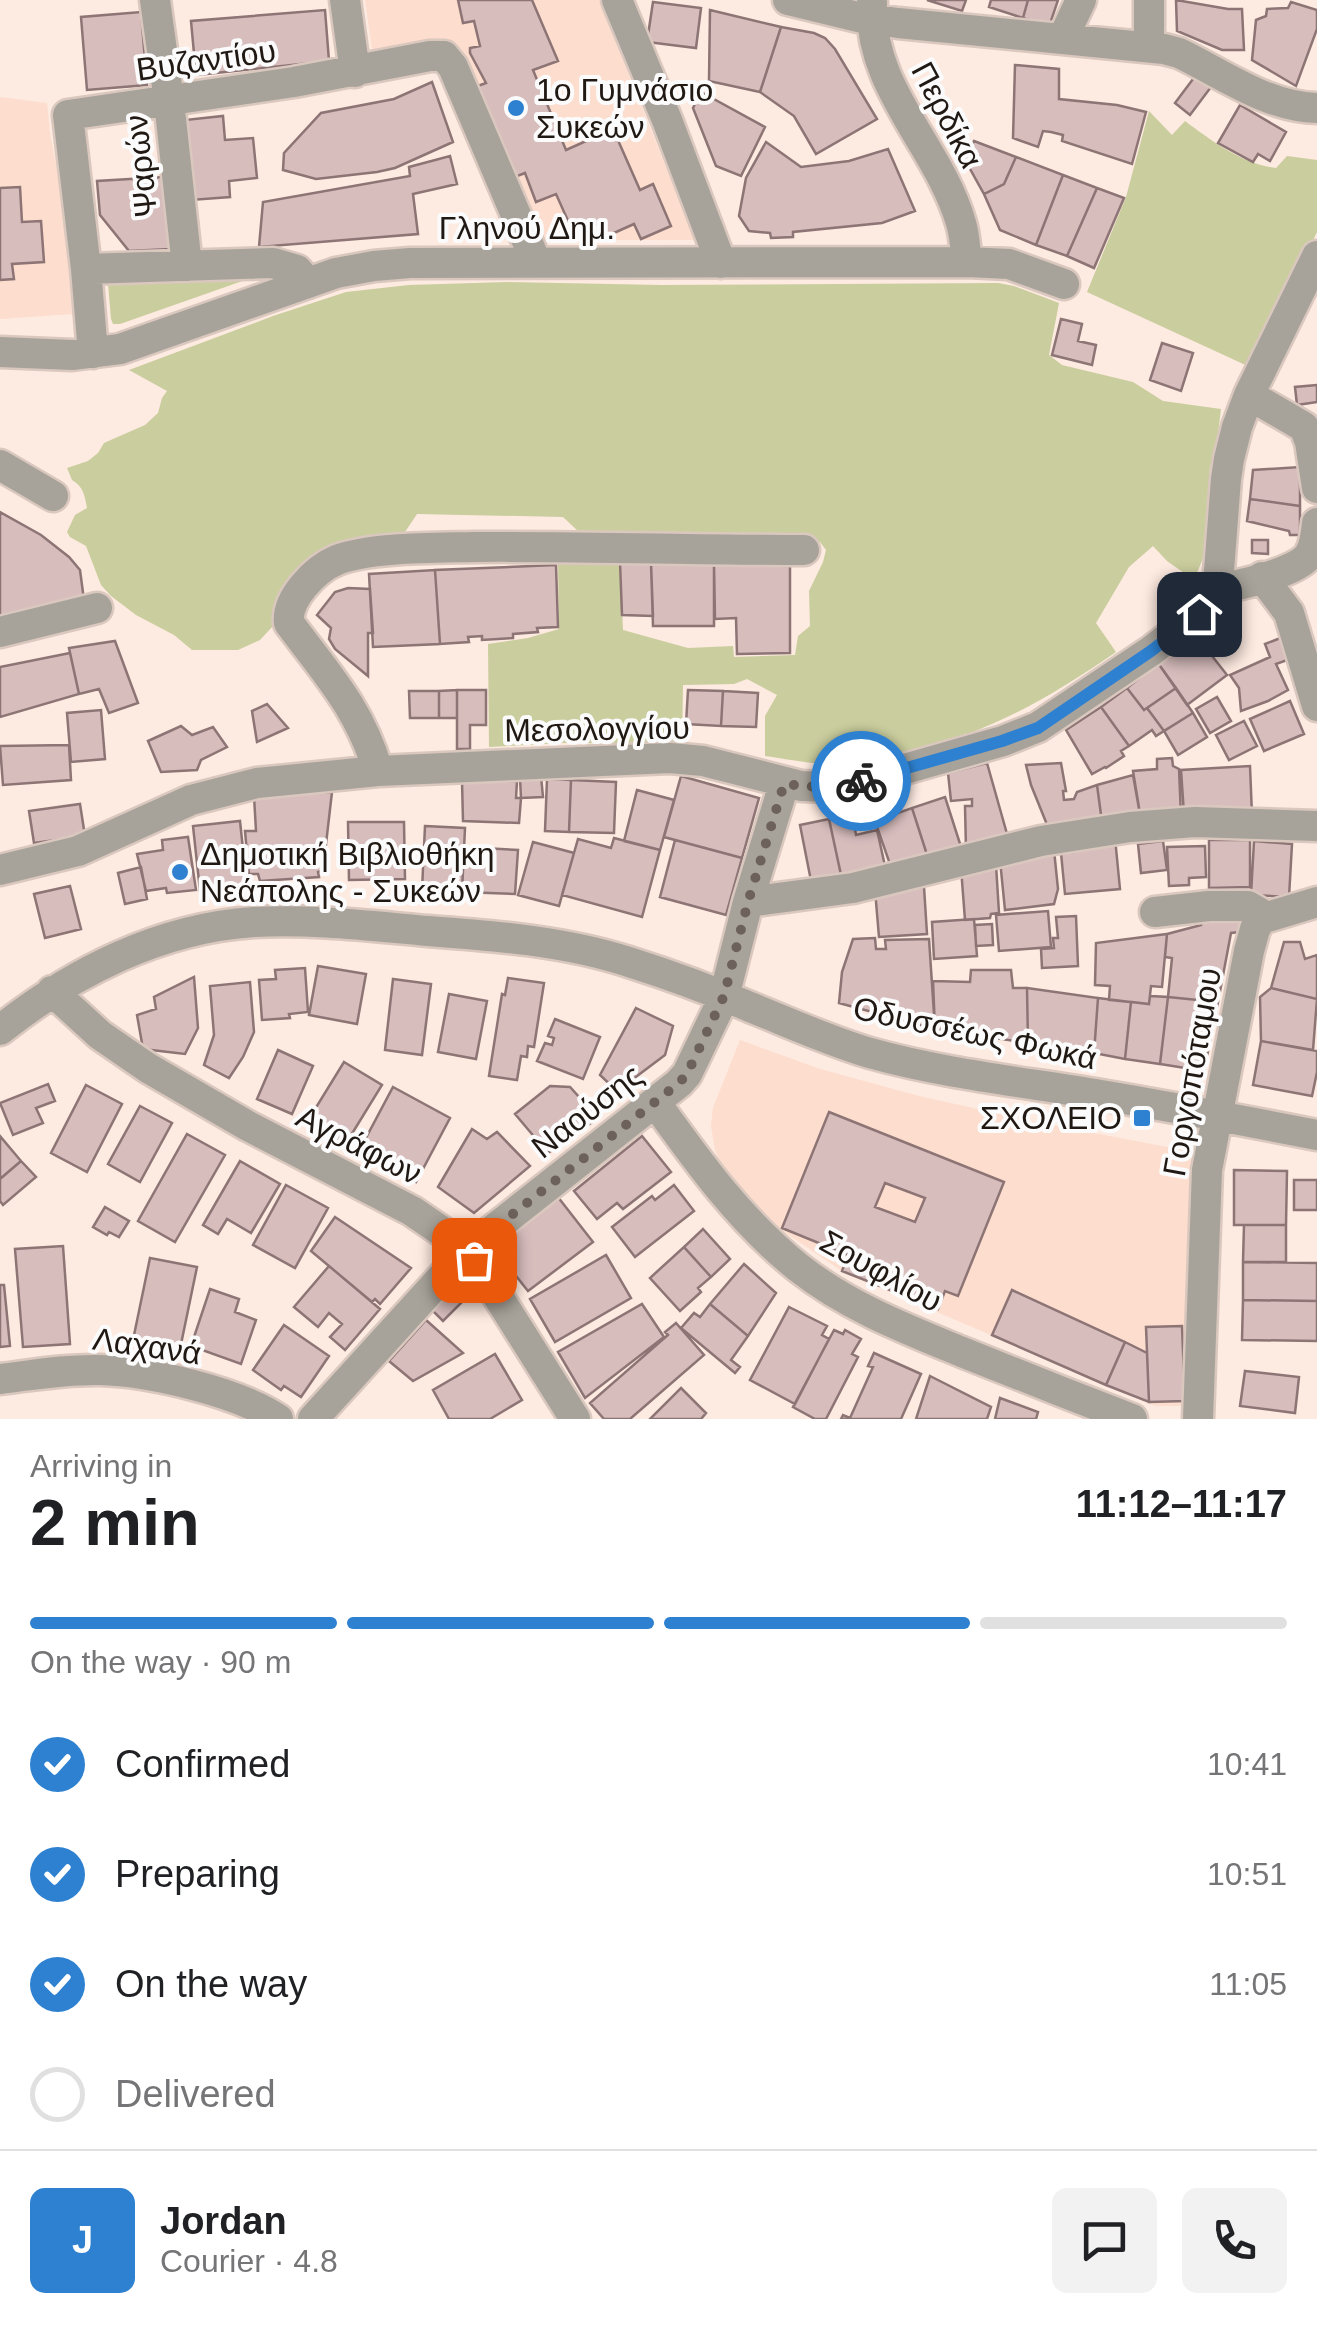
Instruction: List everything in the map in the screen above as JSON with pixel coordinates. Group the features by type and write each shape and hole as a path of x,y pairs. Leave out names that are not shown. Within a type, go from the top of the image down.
{"street":[{"name":"Ψαρών","path":"155,0 187,266"},
{"path":"345,0 354,72"},
{"path":"617,0 721,263"},
{"path":"788,0 1148,46 1179,54 1276,102 1317,108"},
{"path":"1063,38 1081,0"},
{"path":"1148,46 1149,0"},
{"name":"Περδίκα","path":"872,10 875,47 888,83 955,206 967,262"},
{"name":"Βυζαντίου","path":"86,269 68,115 354,72 438,55 449,61 536,262"},
{"path":"1317,256 1250,394 1229,458 1218,588 1262,578 1307,558 1317,523"},
{"name":"Γληνού Δημ.","path":"0,352 93,354 127,346 336,273 430,262 967,262 1008,264 1064,284"},
{"path":"93,354 86,269 274,264 297,270 308,283"},
{"path":"1250,394 1304,427 1317,488"},
{"path":"0,465 53,496"},
{"path":"378,771 355,713 288,618 290,607 313,575 332,562 367,553 432,548 804,550"},
{"path":"1262,578 1290,613 1317,706"},
{"name":"Μεσολογγίου","path":"0,870 90,847 182,803 223,790 280,780 378,771 670,758 703,761 784,784 818,788 850,784 1038,728 1199,614 1214,600 1218,588"},
{"path":"0,632 96,608"},
{"name":"Ναούσης","path":"312,1419 466,1251 687,1074 724,996 784,784"},
{"path":"748,902 841,890 1041,842 1130,827 1194,822 1317,826"},
{"path":"1156,912 1200,906 1248,906 1261,920 1317,902"},
{"name":"Γοργοπόταμου","path":"1198,1419 1207,1170 1245,966 1261,920"},
{"name":"Οδυσσέως Φωκά","path":"0,1030 52,991 102,965 179,935 232,924 294,921 450,932 564,945 629,962 872,1053 1006,1081 1317,1135"},
{"name":"Αγράφων","path":"52,991 92,1028 148,1068 248,1126 412,1211 466,1251 490,1282 575,1419"},
{"name":"Σουφλίου","path":"655,1102 708,1176 750,1224 800,1269 886,1320 1132,1419"},
{"name":"Λαχανά","path":"0,1379 72,1370 120,1371 226,1395 278,1419"}],"shaded area":[{"path":"365,0 599,0 695,240 541,240 456,43 373,56"},
{"path":"0,97 47,103 65,214 72,314 0,319"},
{"path":"740,1040 820,1069 919,1096 1167,1147 1191,1147 1188,1406 1156,1406 842,1271 780,1229 721,1166 715,1150 713,1108"}],"green space":[{"path":"1149,111 1172,135 1185,121 1228,150 1263,166 1276,168 1287,156 1317,160 1317,232 1252,368 1087,292 1126,197"},
{"path":"257,276 120,324 113,324 111,319 108,284 112,280"},
{"path":"998,283 1059,303 1049,355 1062,365 1133,382 1163,401 1221,409 1210,467 1204,556 1194,580 1153,546 1129,567 1096,623 1116,652 1042,699 993,724 939,744 872,761 839,764 765,756 765,716 777,695 747,679 734,684 683,685 682,744 489,747 488,644 559,629 558,561 620,562 623,630 688,648 733,646 734,657 795,655 798,636 810,626 809,591 826,550 820,542 807,538 579,532 563,517 417,514 403,535 324,547 284,589 276,602 273,626 260,640 238,650 192,650 174,635 136,615 101,585 86,546 67,532 75,515 87,508 83,492 67,468 88,461 104,443 145,425 158,413 167,391 129,370 346,292 409,285"}],"building":[{"name":"1ο Γυμνάσιο Συκεών","path":"458,0 532,0 558,61 533,70 566,150 613,129 640,190 653,184 671,226 641,239 634,224 605,237 599,223 574,234 556,194 536,202 525,173 515,177 475,87 486,83 470,53 470,48 480,46 474,21 463,23"},
{"path":"927,0 966,0 962,11"},
{"path":"991,0 1028,0 1023,18 989,7"},
{"path":"1028,0 1058,0 1049,27 1023,18"},
{"path":"1176,0 1242,9 1244,50 1222,50 1177,31"},
{"path":"653,2 701,8 696,48 647,42"},
{"path":"1291,2 1317,10 1317,29 1296,86 1252,60 1256,20 1266,16 1267,9 1288,8"},
{"path":"325,10 329,61 196,75 191,21"},
{"path":"710,10 781,27 760,92 709,81"},
{"path":"141,12 147,85 87,90 81,17"},
{"path":"781,27 825,38 877,119 816,154 794,116 760,92"},
{"path":"1015,65 1059,69 1059,99 1146,112 1132,164 1062,141 1063,135 1051,132 1043,131 1038,147 1013,138"},
{"path":"1196,75 1211,87 1190,115 1175,103"},
{"path":"432,82 453,142 377,172 316,179 283,170 284,153 321,113 394,99"},
{"path":"701,92 765,127 741,176 716,166 693,108"},
{"path":"1240,105 1286,132 1270,161 1258,154 1253,162 1218,143"},
{"path":"223,116 225,140 253,138 257,178 229,181 230,197 191,200 185,120"},
{"path":"974,141 1016,157 1004,184 984,194 964,158"},
{"path":"766,142 801,167 849,161 888,149 915,211 882,223 793,232 793,237 771,238 770,233 749,231 739,216 746,178"},
{"path":"450,156 457,184 413,194 418,234 259,247 263,202 410,176 409,167"},
{"path":"1016,157 1063,175 1036,245 1000,230 984,194 1004,184"},
{"path":"1063,175 1097,188 1067,256 1036,245"},
{"path":"163,177 170,249 129,251 100,215 97,181"},
{"path":"20,187 22,222 41,221 44,262 12,264 14,279 0,280 0,188"},
{"path":"1097,188 1124,198 1094,268 1067,256"},
{"path":"1061,319 1082,324 1078,341 1096,345 1092,365 1052,355"},
{"path":"1162,343 1193,353 1181,391 1150,380"},
{"path":"1317,385 1317,402 1297,405 1295,387"},
{"path":"1300,467 1300,506 1250,499 1253,470"},
{"path":"1250,499 1300,506 1300,535 1247,521"},
{"path":"0,512 41,535 69,557 80,570 84,600 8,614 9,618 0,619"},
{"path":"1252,540 1268,540 1268,554 1252,553"},
{"path":"620,562 651,563 653,616 622,615"},
{"path":"651,563 714,564 714,626 653,626"},
{"path":"714,564 790,566 790,653 737,654 736,618 715,619"},
{"path":"556,565 558,627 537,628 538,632 513,634 513,638 468,637 469,642 440,644 435,570"},
{"path":"435,570 440,644 373,647 369,574"},
{"path":"370,589 373,633 368,633 368,676 335,649 329,639 331,628 317,615 335,592"},
{"path":"1194,633 1227,675 1187,705 1158,663"},
{"path":"1283,637 1290,659 1276,664 1288,690 1241,711 1239,688 1230,675 1270,657 1265,644"},
{"path":"115,641 138,703 109,713 99,689 79,694 69,648"},
{"path":"70,653 79,694 0,717 0,667"},
{"path":"1158,663 1176,688 1144,710 1127,688"},
{"path":"1127,688 1164,731 1156,736 1152,730 1129,746 1101,707"},
{"path":"1176,688 1193,713 1164,731 1147,708"},
{"path":"457,690 457,718 439,718 439,691"},
{"path":"457,690 486,690 486,725 470,725 470,749 457,749"},
{"path":"688,690 723,691 721,726 686,724"},
{"path":"409,691 439,691 439,718 410,718"},
{"path":"723,691 758,693 756,727 721,726"},
{"path":"1217,697 1231,721 1210,733 1196,709"},
{"path":"1290,701 1304,734 1264,751 1250,719"},
{"path":"267,704 288,728 257,742 252,711"},
{"path":"1101,707 1129,746 1121,751 1124,756 1092,774 1066,730"},
{"path":"101,710 105,759 71,762 67,713"},
{"path":"1193,713 1207,737 1178,755 1164,731"},
{"path":"1244,721 1257,746 1229,760 1216,735"},
{"path":"181,726 192,735 213,727 227,747 201,760 197,770 161,772 148,741"},
{"path":"69,745 71,780 3,785 0,746"},
{"path":"1172,758 1173,766 1179,769 1181,816 1141,820 1133,771 1157,769 1157,759"},
{"path":"987,763 1009,841 966,849 965,806 972,806 972,799 951,801 948,773"},
{"path":"1061,763 1064,800 1074,799 1077,792 1097,785 1102,822 1050,832 1026,765"},
{"path":"1250,766 1252,815 1184,814 1181,770"},
{"path":"1133,775 1141,820 1102,822 1097,785"},
{"path":"541,776 543,797 521,798 520,778"},
{"path":"681,776 759,798 742,858 664,837"},
{"path":"547,779 571,780 569,832 545,831"},
{"path":"571,780 616,782 614,833 569,832"},
{"path":"462,781 517,781 516,798 521,798 519,823 463,821"},
{"path":"637,790 674,800 660,850 624,841"},
{"path":"332,792 319,877 260,881 258,874 249,874 245,831 256,831 254,796"},
{"path":"945,797 962,850 929,861 912,808"},
{"path":"80,804 85,836 34,843 29,811"},
{"path":"912,808 929,861 893,873 875,821"},
{"path":"870,810 873,826 855,829 856,835 877,830 885,866 841,875 829,819"},
{"path":"829,819 843,884 813,891 800,825"},
{"path":"240,821 247,887 200,891 193,826"},
{"path":"348,822 404,822 405,879 349,880"},
{"path":"425,826 465,828 462,892 422,890"},
{"path":"188,837 196,890 146,891 137,854 163,850 162,840"},
{"path":"614,838 660,850 642,917 562,895 578,839 611,848"},
{"path":"1115,838 1120,889 1065,894 1061,853 1073,852 1072,843"},
{"path":"675,840 742,858 726,915 660,897"},
{"path":"1209,840 1250,840 1250,887 1209,888"},
{"path":"1163,841 1167,870 1141,873 1138,844"},
{"path":"1254,841 1292,844 1289,897 1251,895"},
{"path":"533,842 574,853 559,906 518,895"},
{"path":"1205,846 1206,877 1189,878 1189,885 1169,886 1167,847"},
{"path":"464,847 518,850 515,894 462,892"},
{"path":"1054,850 1058,889 1054,904 1005,910 1000,860"},
{"path":"996,865 999,913 991,914 990,918 965,920 961,868"},
{"path":"141,867 147,899 125,904 118,873"},
{"path":"70,886 81,929 45,938 34,894"},
{"path":"924,887 927,934 879,937 875,890"},
{"path":"1048,911 1051,947 999,951 996,915"},
{"path":"1201,914 1242,918 1240,932 1231,933 1218,1002 1168,997 1172,958 1165,957 1167,934 1201,925"},
{"path":"1076,916 1078,966 1042,968 1041,949 1054,948 1053,938 1058,938 1056,917"},
{"path":"974,919 977,956 934,959 932,922"},
{"path":"992,924 993,945 976,946 975,925"},
{"path":"1167,934 1162,987 1151,986 1149,1004 1109,1000 1110,986 1095,985 1096,943"},
{"path":"875,938 876,949 886,949 885,940 929,939 935,1029 839,1003 842,972 853,939"},
{"path":"1284,942 1300,942 1305,959 1317,955 1317,999 1271,988"},
{"path":"318,966 366,974 357,1024 309,1015"},
{"path":"305,968 308,1012 262,1020 259,980 276,979 275,970"},
{"path":"971,970 1011,970 1013,988 1027,988 1028,1043 935,1029 933,981 970,982"},
{"path":"194,977 198,1028 185,1054 143,1049 137,1015 156,1009 154,997"},
{"path":"508,978 544,983 534,1047 528,1046 527,1057 521,1056 517,1080 489,1076"},
{"path":"393,979 431,984 422,1055 385,1050"},
{"path":"250,982 254,1032 229,1078 204,1065 214,1035 210,986"},
{"path":"1027,988 1098,998 1094,1053 1028,1043"},
{"path":"1271,988 1317,999 1313,1050 1261,1041 1260,997"},
{"path":"449,994 487,1001 476,1059 438,1052"},
{"path":"1150,996 1168,997 1160,1064 1125,1059 1131,1002 1149,1004"},
{"path":"1168,997 1218,1002 1204,1071 1160,1064"},
{"path":"1098,998 1131,1002 1125,1059 1094,1053"},
{"path":"636,1008 673,1026 665,1055 617,1091 600,1075"},
{"path":"555,1019 600,1037 583,1079 537,1061 545,1043 552,1045 554,1038 548,1036"},
{"path":"1261,1041 1317,1051 1312,1096 1253,1085"},
{"path":"278,1050 313,1066 292,1114 257,1099"},
{"path":"344,1062 382,1085 345,1145 307,1122"},
{"path":"48,1084 55,1101 36,1108 43,1123 13,1135 0,1103"},
{"path":"86,1085 122,1104 87,1172 51,1153"},
{"path":"550,1086 570,1087 598,1118 548,1153 515,1114"},
{"path":"393,1087 450,1118 416,1182 359,1151"},
{"path":"140,1106 172,1123 140,1182 108,1164"},
{"path":"829,1112 1004,1182 958,1296 945,1291 938,1309 842,1271 848,1255 782,1228","holes":["885,1183 925,1198 915,1222 875,1207"]},
{"path":"472,1129 487,1139 497,1132 530,1166 474,1213 438,1187"},
{"path":"187,1134 225,1155 175,1242 138,1221"},
{"path":"0,1136 21,1161 0,1179"},
{"path":"642,1136 671,1172 623,1209 617,1203 597,1219 574,1191"},
{"path":"21,1161 36,1177 3,1205 0,1179"},
{"path":"240,1161 280,1184 251,1233 227,1219 218,1234 203,1225"},
{"path":"1234,1170 1287,1171 1286,1225 1234,1225"},
{"path":"1294,1180 1317,1180 1317,1210 1294,1210"},
{"path":"286,1185 328,1208 295,1268 253,1245"},
{"path":"674,1185 694,1211 635,1257 612,1227 652,1196 655,1200"},
{"path":"554,1192 593,1242 528,1291 489,1242"},
{"path":"105,1207 129,1221 119,1237 93,1227"},
{"path":"335,1217 411,1268 380,1304 375,1299 372,1302 311,1251"},
{"path":"1244,1225 1286,1225 1286,1262 1243,1262"},
{"path":"703,1229 730,1259 711,1277 684,1247"},
{"path":"63,1246 70,1344 23,1347 15,1249"},
{"path":"684,1247 711,1277 680,1311 650,1278"},
{"path":"606,1255 631,1298 555,1342 530,1299"},
{"path":"150,1258 197,1267 180,1349 133,1340"},
{"path":"1243,1262 1317,1263 1317,1301 1243,1300"},
{"path":"744,1264 776,1293 748,1336 710,1304"},
{"path":"329,1266 380,1309 345,1350 330,1337 342,1324 329,1313 318,1327 294,1307"},
{"path":"448,1284 464,1300 443,1321 427,1305"},
{"path":"0,1285 4,1285 10,1346 0,1347"},
{"path":"210,1289 239,1299 235,1312 256,1320 241,1364 191,1346"},
{"path":"1012,1290 1125,1342 1106,1385 992,1335"},
{"path":"1243,1300 1317,1301 1317,1341 1242,1340"},
{"path":"642,1304 664,1337 585,1398 558,1352"},
{"path":"710,1304 748,1336 731,1360 740,1367 735,1373 681,1328 694,1313 700,1317"},
{"path":"789,1307 827,1326 822,1335 829,1339 795,1404 750,1380"},
{"path":"426,1320 463,1353 413,1381 389,1361"},
{"path":"676,1323 704,1355 630,1419 604,1419 590,1403 668,1335 665,1332"},
{"path":"284,1325 329,1356 301,1397 284,1386 281,1390 253,1370"},
{"path":"1182,1326 1185,1401 1149,1402 1146,1327"},
{"path":"834,1330 843,1334 845,1330 861,1339 852,1354 858,1357 826,1419 815,1419 793,1407"},
{"path":"1125,1342 1147,1353 1149,1402 1106,1385"},
{"path":"874,1353 921,1374 901,1419 841,1419 843,1415 850,1418 873,1367 868,1366"},
{"path":"495,1354 522,1400 490,1419 449,1419 433,1390"},
{"path":"1245,1371 1299,1377 1295,1413 1240,1406"},
{"path":"930,1376 991,1407 987,1419 916,1419"},
{"path":"681,1388 706,1413 701,1419 650,1419"},
{"path":"1000,1398 1038,1412 1036,1419 995,1419"}],"way so far":[{"path":"474,1260 466,1251 687,1074 724,996 784,784 827,788 861,781"}],"place":[{"name":"1ο Γυμνάσιο Συκεών","path":"516,108"},
{"name":"Δημοτική Βιβλιοθήκη Νεάπολης - Συκεών","path":"180,872"},
{"name":"ΣΧΟΛΕΙΟ","path":"1142,1118"}],"route":[{"path":"861,781 1038,728 1199,614"}]}
